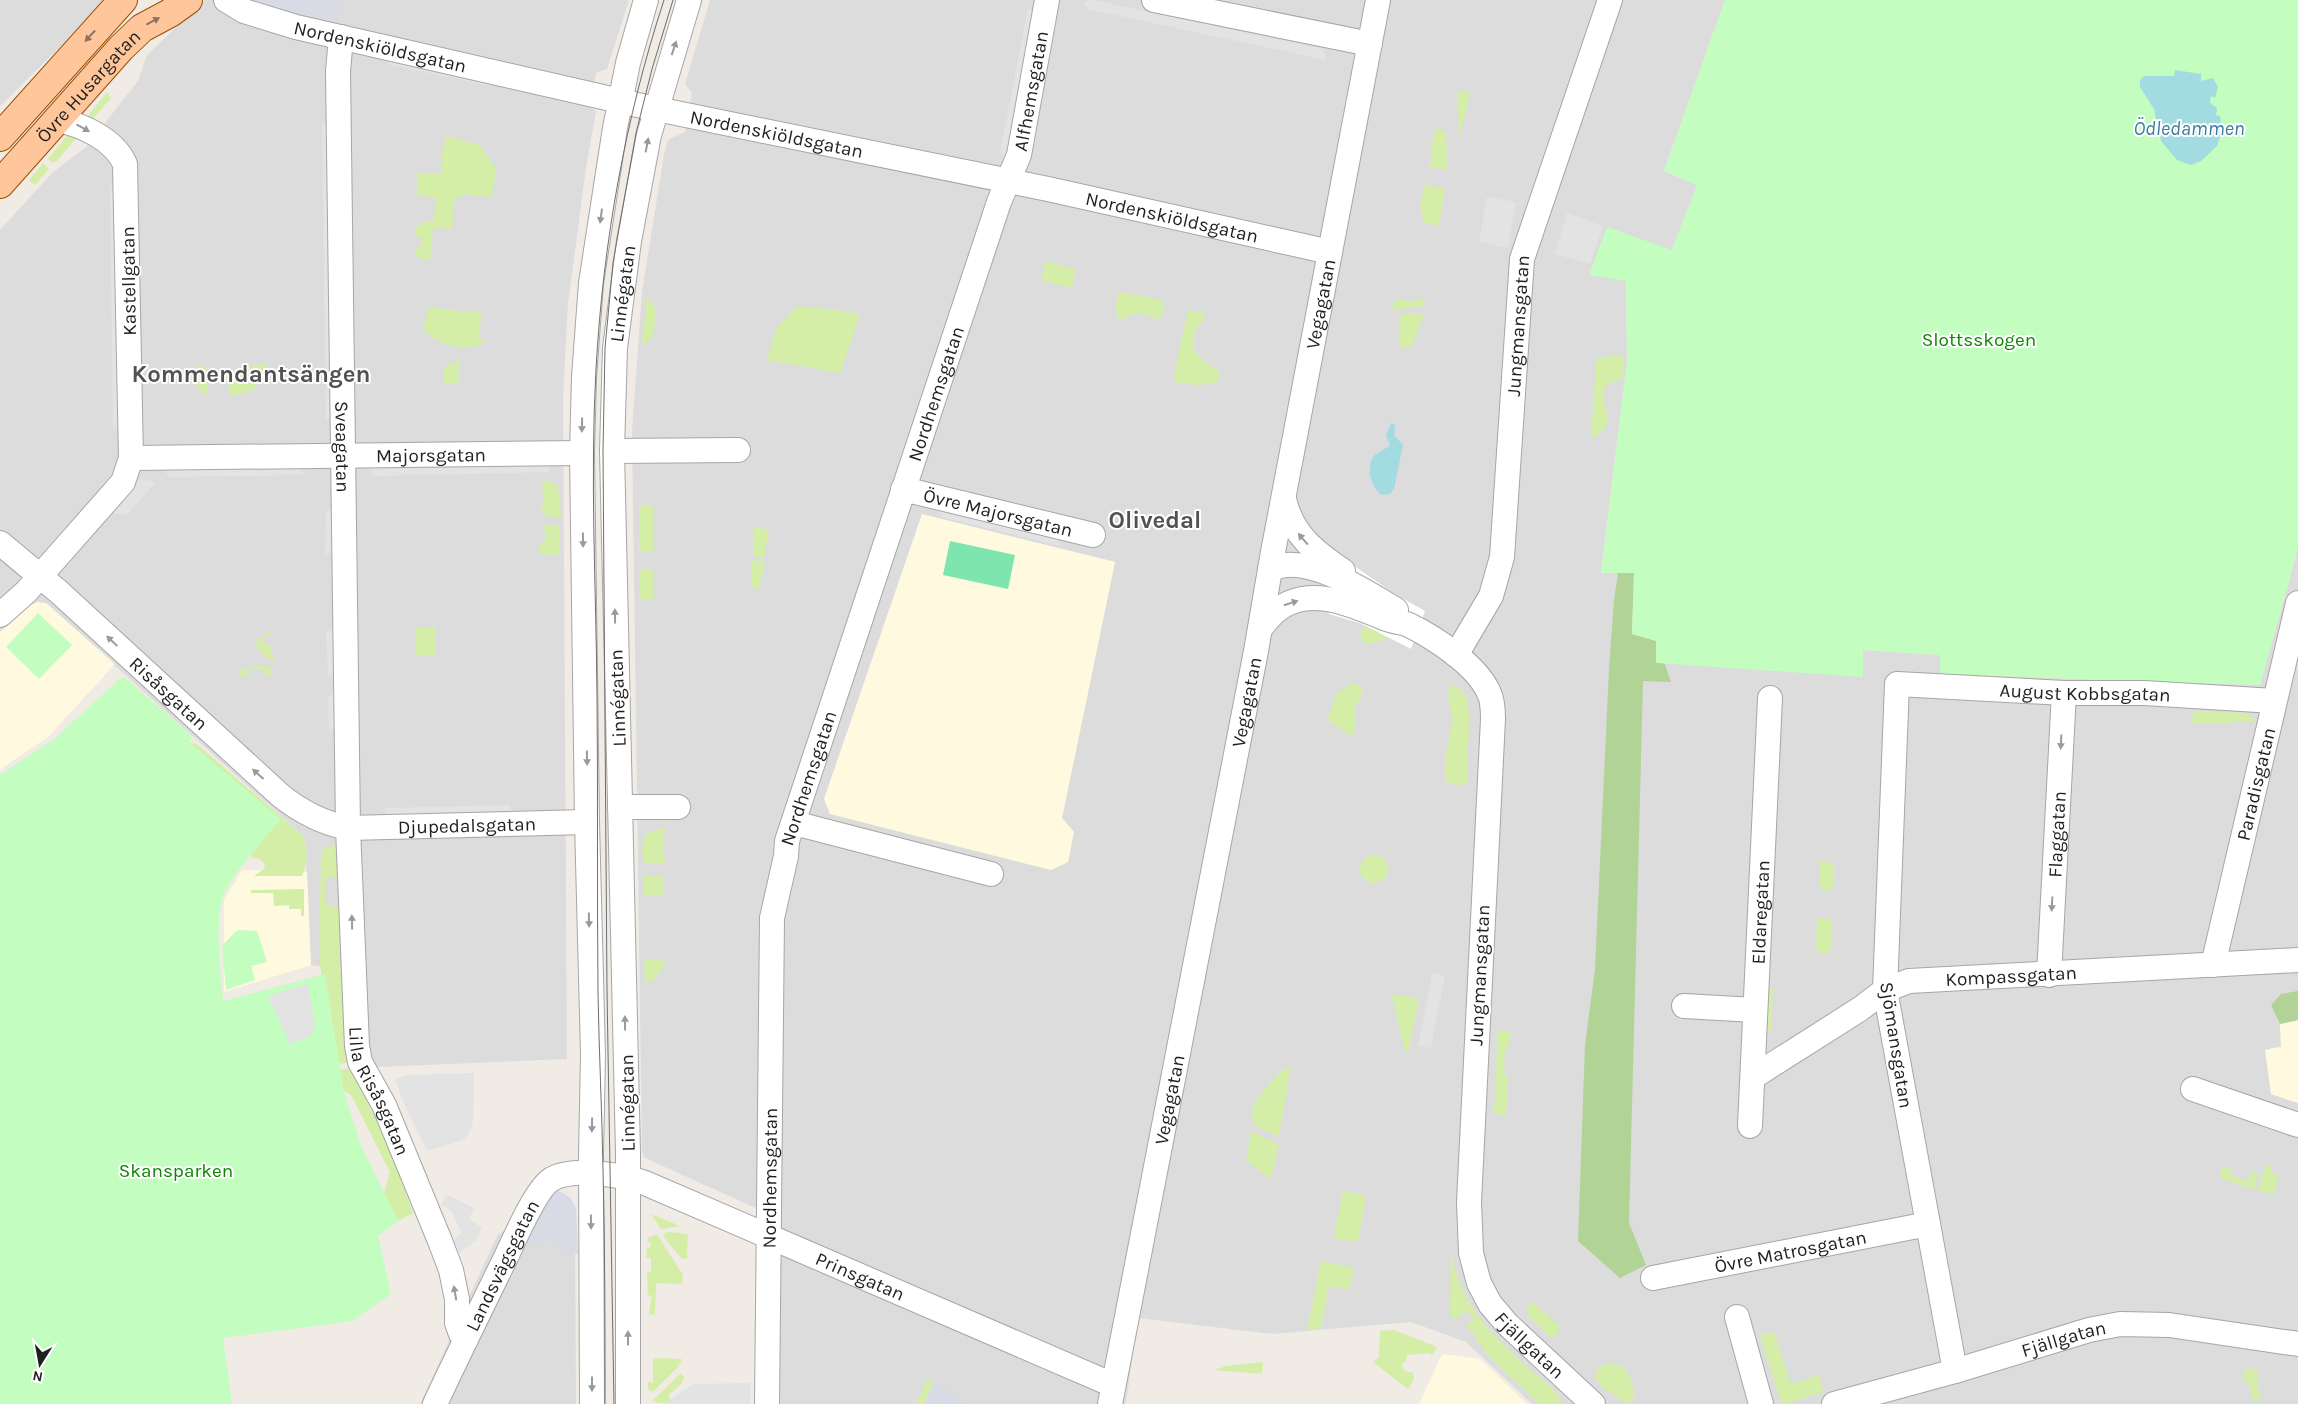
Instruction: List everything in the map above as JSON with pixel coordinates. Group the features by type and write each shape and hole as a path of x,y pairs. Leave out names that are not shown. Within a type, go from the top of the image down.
{"main road":[{"name":"Övre Husargatan","path":"0,137 123,0"},
{"name":"Övre Husargatan","path":"0,184 56,119 142,28 170,13 188,0"}],"street":[{"name":"Nordenskiöldsgatan","path":"226,0 256,16 620,101 1009,180 1330,252"},
{"name":"Linnégatan","path":"592,1404 597,1173 587,822 582,453 584,377 591,283 620,101 630,54 646,0"},
{"name":"Linnégatan","path":"628,1404 628,1178 612,451 616,348 624,275 644,158 656,109 689,0"},
{"name":"Alfhemsgatan","path":"1009,180 1018,156 1047,0"},
{"path":"1154,0 1370,44"},
{"name":"Vegagatan","path":"1112,1394 1273,565 1378,0"},
{"name":"Jungmansgatan","path":"1456,655 1491,596 1502,557 1522,259 1610,0"},
{"name":"Sveagatan","path":"341,37 338,71 348,828"},
{"name":"Kastellgatan","path":"0,615 26,592 123,482 131,458 126,164 121,155 108,142 75,124 56,119"},
{"name":"Nordhemsgatan","path":"767,1404 772,918 786,856 786,841 794,823 999,202 1009,180"},
{"path":"612,451 738,450"},
{"name":"Majorsgatan","path":"131,458 582,453"},
{"name":"Övre Majorsgatan","path":"903,489 1093,535"},
{"path":"1284,498 1287,512 1299,535 1318,554 1335,585"},
{"name":"Risåsgatan","path":"0,543 38,577 59,592 294,806 331,825 348,828"},
{"path":"1273,565 1300,566 1363,600"},
{"path":"1260,629 1271,614 1285,605 1313,598 1335,585 1358,581 1363,600"},
{"name":"Jungmansgatan","path":"1363,600 1397,610 1416,629 1456,655 1481,679 1490,694 1493,708 1475,1051 1469,1234 1471,1253 1479,1283 1490,1304"},
{"name":"Paradisgatan","path":"2213,965 2298,603"},
{"name":"August Kobbsgatan","path":"1897,684 2064,694 2144,693 2274,701"},
{"name":"Sjömansgatan","path":"1897,684 1885,990 1955,1371"},
{"name":"Flaggatan","path":"2049,975 2064,694"},
{"name":"Eldaregatan","path":"1750,1126 1770,698"},
{"path":"620,807 678,806"},
{"name":"Djupedalsgatan","path":"348,828 587,822"},
{"path":"794,823 991,874"},
{"name":"Lilla Risåsgatan","path":"348,828 353,971 357,1046 360,1062 384,1105 440,1240 451,1270 457,1299 457,1323 460,1334 466,1339"},
{"name":"Kompassgatan","path":"1753,1077 1860,1009 1885,990 1909,981 2049,975 2298,960"},
{"path":"1684,1006 1755,1010"},
{"path":"2192,1089 2298,1125"},
{"name":"Prinsgatan","path":"597,1173 628,1178 769,1236 1112,1394"},
{"name":"Landsvägsgatan","path":"435,1404 520,1228 543,1187 556,1177 597,1173"},
{"name":"Övre Matrosgatan","path":"1653,1278 1928,1224"},
{"name":"Fjällgatan","path":"1490,1304 1508,1324 1593,1404"},
{"path":"1737,1317 1761,1404"},
{"name":"Fjällgatan","path":"1834,1404 1955,1371 2089,1330 2125,1324 2169,1325 2298,1344"}],"shaded area":[{"path":"0,0 103,0 68,39 0,106"},
{"path":"205,0 629,0 607,69 596,73 589,106 596,111 586,168 568,304 563,397 567,1059 351,1068 349,970 311,965 305,840 46,603 30,605 0,632 0,230 52,173 86,147 138,81 147,55"},
{"path":"245,0 339,0 338,22 263,4"},
{"path":"710,0 1725,0 1664,171 1697,185 1672,250 1590,275 1626,280 1627,362 1601,572 1634,573 1632,634 1863,676 1862,650 1941,655 1940,674 2260,685 2298,548 2298,1020 2280,1024 2281,1047 2270,1048 2271,1094 2298,1103 2298,1404 1532,1404 1466,1342 1411,1322 1272,1334 1138,1318 1126,1404 759,1404 760,1210 645,1158 642,1152 632,431 642,292 668,140 685,132 692,93 685,84","holes":["922,515 1115,562 1062,818 1074,832 1068,862 1051,870"]},
{"path":"1093,0 1323,49 1326,60 1087,9 1084,2"},
{"path":"1028,8 1039,17 1010,161 1000,152"},
{"path":"389,58 492,80 490,86 388,64"},
{"path":"333,119 337,413 326,420 322,123"},
{"path":"122,176 123,422 113,429 110,186"},
{"path":"1487,197 1516,202 1508,248 1479,242"},
{"path":"1567,213 1603,226 1590,264 1555,254"},
{"path":"549,458 550,472 372,476 371,461"},
{"path":"295,462 305,475 169,477 160,463"},
{"path":"139,479 156,482 126,516 110,512"},
{"path":"933,501 1053,530 1061,546 941,517"},
{"path":"338,503 338,548 325,556 326,512"},
{"path":"922,514 1115,562 1062,818 1074,832 1068,862 1051,870 830,814 824,799"},
{"path":"37,602 46,603 115,664 49,736 0,770 0,632 30,605"},
{"path":"340,625 341,668 328,677 326,633"},
{"path":"337,692 341,722 329,732 328,697"},
{"path":"509,805 516,820 391,822 384,808"},
{"path":"242,870 307,872 311,965 224,992 224,900"},
{"path":"1432,973 1445,976 1431,1048 1418,1046"},
{"path":"308,984 315,1024 312,1034 303,1040 290,1044 268,996"},
{"path":"2298,1020 2298,1103 2271,1094 2265,1050 2281,1047 2280,1024"},
{"path":"474,1073 473,1121 469,1134 463,1140 427,1151 404,1104 395,1079 406,1075"},
{"path":"557,1190 570,1197 576,1208 578,1254 567,1254 558,1244 552,1242 547,1241 536,1245 526,1243 548,1200"},
{"path":"446,1194 474,1208 469,1219 482,1228 476,1241 459,1253 453,1240 461,1233 452,1211 441,1205"},
{"path":"555,1220 575,1226 576,1404 420,1404 498,1234 519,1224"},
{"path":"1442,1354 1480,1359 1527,1404 1419,1404"},
{"path":"934,1382 949,1388 947,1394 968,1404 924,1404"},
{"path":"751,1383 750,1404 664,1404 693,1384"}],"green space":[{"name":"Slottsskogen","path":"1725,0 2298,0 2298,548 2260,685 1940,674 1940,655 1863,650 1863,677 1656,663 1656,641 1632,634 1634,573 1601,573 1627,362 1626,281 1589,275 1607,227 1672,250 1697,185 1664,171"},
{"path":"1461,90 1470,93 1460,137 1457,93"},
{"path":"107,92 111,98 92,120 87,117"},
{"path":"1436,128 1446,132 1447,169 1430,168 1433,135"},
{"path":"70,132 78,136 57,161 52,163 48,159"},
{"path":"446,136 480,145 496,169 492,197 464,194 463,197 455,197 452,229 433,228 430,260 418,258 415,253 417,247 422,247 422,237 415,236 415,226 421,226 421,221 433,222 436,197 415,196 417,194 417,173 442,173 442,151"},
{"path":"43,163 49,169 35,185 29,180"},
{"path":"1425,184 1445,189 1439,226 1424,223 1420,206"},
{"path":"1045,261 1075,269 1072,288 1041,280"},
{"path":"1119,292 1160,300 1164,302 1164,313 1158,319 1138,313 1124,319 1118,318 1115,307"},
{"path":"647,296 656,310 653,336 644,345 642,342"},
{"path":"1418,298 1425,299 1424,306 1391,310 1396,299 1417,302"},
{"path":"798,306 846,311 860,315 840,373 767,360 777,327"},
{"path":"427,307 482,313 478,338 486,340 471,347 452,346 438,341 422,328 427,316"},
{"path":"1188,310 1205,313 1196,330 1194,339 1195,352 1220,373 1218,381 1195,385 1173,381"},
{"path":"1423,314 1423,317 1411,347 1404,349 1399,343 1399,315"},
{"path":"1616,355 1624,357 1622,380 1612,382 1606,386 1603,396 1608,422 1601,432 1591,439 1596,359"},
{"path":"456,360 459,360 458,384 443,382 444,368 449,364 455,365"},
{"path":"266,364 258,384 246,393 230,395 230,377 211,377 208,380 207,394 198,389 198,366 206,367 207,372 236,372 239,369"},
{"path":"542,481 552,482 558,487 561,515 559,518 544,515 542,512"},
{"path":"639,505 653,506 653,552 639,552"},
{"path":"543,525 560,525 560,555 540,554 540,545 547,537"},
{"path":"754,527 769,530 764,558 753,556"},
{"path":"950,541 1015,555 1008,589 943,575"},
{"path":"752,560 765,562 759,589 752,586"},
{"path":"640,569 653,570 653,599 639,599"},
{"path":"1618,573 1634,573 1632,634 1657,641 1671,682 1643,681 1629,1223 1646,1265 1620,1278 1578,1241 1585,1045 1595,969 1609,669"},
{"path":"38,613 72,645 39,679 6,647"},
{"path":"1364,626 1389,638 1372,644 1362,642 1360,635"},
{"path":"416,627 436,627 436,655 416,655"},
{"path":"270,632 273,633 273,636 265,636 261,641 272,648 273,663 255,646 259,638"},
{"path":"262,665 271,668 273,674 265,676 263,670 248,670 249,676 243,677 236,671"},
{"name":"Skansparken","path":"123,676 192,736 189,742 281,819 231,881 222,901 219,937 223,1001 325,974 344,1092 360,1143 398,1221 378,1236 391,1294 352,1321 223,1338 232,1404 0,1404 0,775 53,740"},
{"path":"1354,683 1359,685 1363,693 1354,708 1356,728 1351,736 1330,722 1328,717 1338,692"},
{"path":"1451,686 1459,688 1465,694 1468,704 1468,784 1456,785 1445,781 1446,757 1452,719 1448,696"},
{"path":"2193,711 2246,713 2253,718 2254,722 2231,721 2230,724 2192,723"},
{"path":"188,735 192,738 188,742 198,745 302,835 307,855 306,866 302,876 254,876 264,869 265,864 259,859 252,858 247,843 182,742"},
{"path":"665,828 663,854 666,864 644,864 642,852 645,835"},
{"path":"332,845 338,851 339,877 325,877 325,901 327,904 339,909 340,970 345,984 349,1063 332,1064 319,954 321,850"},
{"path":"1374,855 1384,859 1388,869 1384,879 1374,883 1364,879 1360,869 1364,859"},
{"path":"1820,861 1834,864 1834,885 1828,891 1823,890 1819,886"},
{"path":"643,875 664,875 662,878 664,896 644,896"},
{"path":"304,889 304,916 301,916 301,909 289,909 289,905 274,906 273,893 251,893 251,890"},
{"path":"1817,918 1832,919 1831,947 1828,953 1823,954 1816,950"},
{"path":"237,930 257,931 267,962 251,966 255,980 226,990 222,946"},
{"path":"644,959 663,959 663,968 651,982 645,982"},
{"path":"1767,986 1773,987 1771,1030 1768,1032 1766,1029"},
{"path":"2298,991 2298,1020 2280,1024 2271,1005 2281,994"},
{"path":"1392,994 1419,999 1408,1053 1405,1052"},
{"path":"1498,1030 1511,1032 1509,1046 1505,1048 1504,1074 1508,1075 1506,1115 1494,1114"},
{"path":"1286,1067 1291,1067 1279,1136 1259,1128 1253,1119 1252,1112 1255,1103 1267,1086"},
{"path":"349,1069 366,1099 390,1150 413,1213 398,1221 384,1193 390,1172 351,1095 309,1070"},
{"path":"1251,1131 1279,1145 1271,1179 1246,1161"},
{"path":"2266,1164 2272,1167 2271,1173 2278,1175 2275,1194 2257,1191"},
{"path":"2223,1165 2233,1171 2231,1176 2249,1181 2251,1172 2258,1173 2254,1190 2220,1178"},
{"path":"1343,1191 1366,1196 1358,1242 1334,1238"},
{"path":"651,1214 680,1226 661,1229"},
{"path":"665,1233 688,1234 687,1259 681,1258 663,1236"},
{"path":"657,1234 683,1275 682,1284 656,1283 655,1315 649,1314 652,1296 648,1295 647,1273 651,1272 651,1258 646,1258 647,1248 650,1248 651,1243 647,1242 648,1238"},
{"path":"1451,1253 1457,1276 1477,1314 1505,1347 1556,1392 1562,1404 1540,1404 1486,1354 1483,1347 1476,1340 1476,1335 1466,1327 1474,1319 1466,1311 1456,1319 1450,1316"},
{"path":"1321,1261 1354,1268 1349,1290 1329,1286 1321,1328 1307,1330"},
{"path":"1533,1302 1561,1328 1553,1337 1550,1337 1528,1316 1528,1307"},
{"path":"1394,1330 1437,1347 1432,1355 1429,1353 1407,1355 1406,1361 1401,1364 1405,1371 1413,1373 1414,1379 1408,1389 1373,1362 1379,1357 1380,1331"},
{"path":"1774,1332 1791,1384 1819,1375 1823,1392 1785,1404 1780,1400 1760,1335"},
{"path":"653,1358 682,1359 678,1367 653,1392 648,1389 648,1382 653,1382"},
{"path":"1263,1362 1262,1374 1214,1370 1226,1366"},
{"path":"1607,1363 1626,1369 1631,1378 1635,1398 1626,1404 1601,1386 1595,1377 1598,1368"},
{"path":"2246,1368 2258,1370 2257,1383 2261,1399 2253,1401 2247,1380 2244,1381 2242,1374 2245,1374"},
{"path":"681,1373 684,1377 682,1383 669,1395 670,1402 659,1403 652,1401"},
{"path":"927,1379 934,1382 924,1404 916,1404"}],"water":[{"name":"Ödledammen","path":"2175,70 2201,74 2201,81 2213,78 2218,87 2215,98 2212,96 2210,99 2210,103 2217,108 2216,115 2220,116 2222,130 2217,146 2201,161 2191,165 2177,160 2161,141 2154,109 2140,87 2140,80 2144,76 2174,76"},
{"path":"1391,423 1395,425 1394,435 1403,445 1394,489 1390,494 1382,495 1372,483 1370,467 1373,457 1390,445 1386,435"}],"pier":[{"path":"1343,558 1393,593 1425,611 1411,649 1360,623 1329,614 1333,581"}],"tram line":[{"path":"605,1404 604,1199 598,993 597,695 593,491 594,410 599,322 610,228 627,136 650,45 664,0"},
{"path":"614,1404 607,991 603,450 605,348 613,263 636,133 652,69 673,0"}],"district":[{"name":"Kommendantsängen","path":"251,374"},
{"name":"Olivedal","path":"1155,520"}]}
